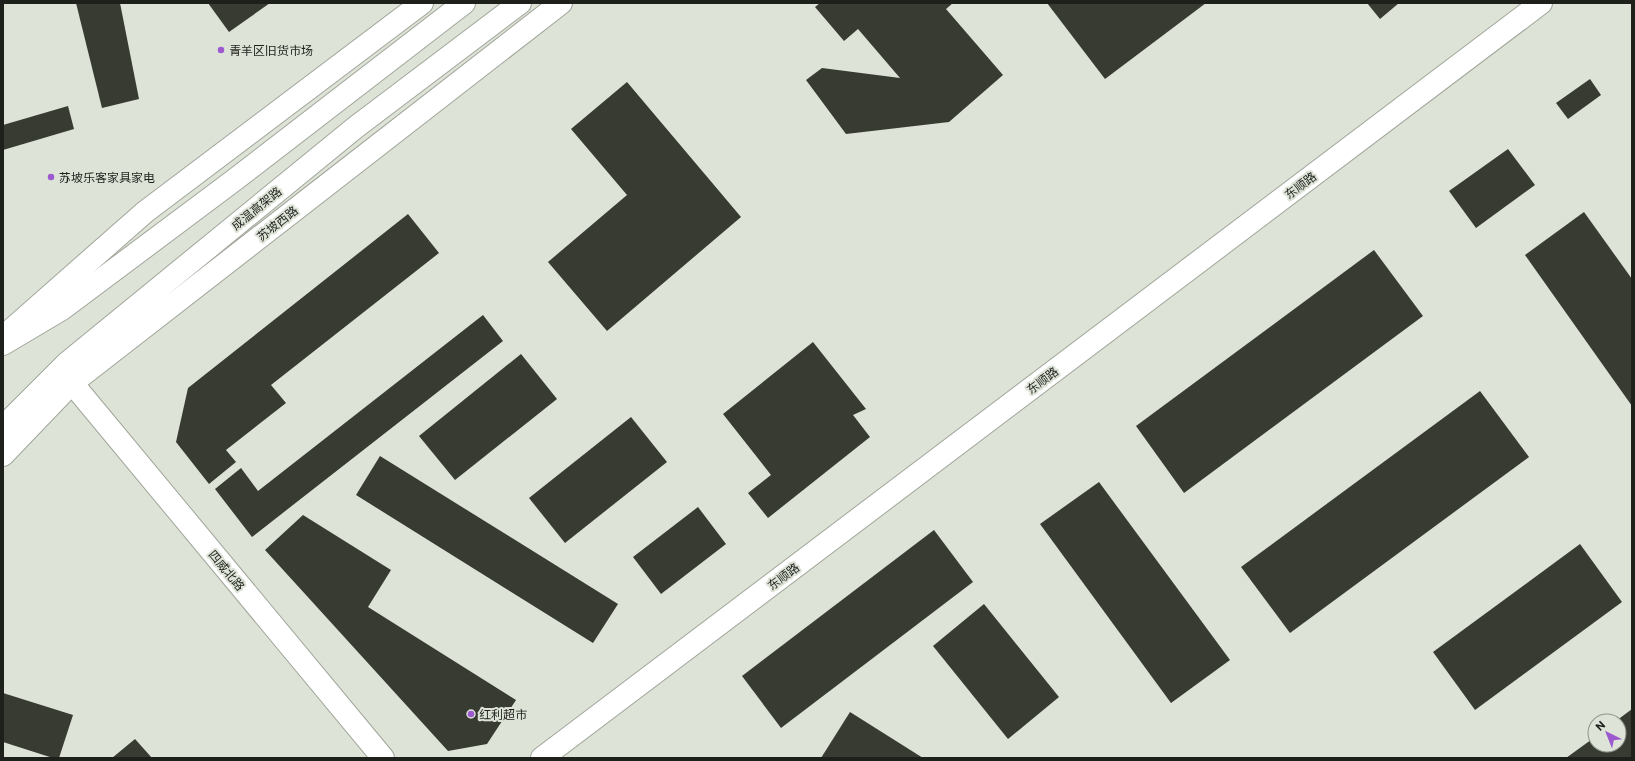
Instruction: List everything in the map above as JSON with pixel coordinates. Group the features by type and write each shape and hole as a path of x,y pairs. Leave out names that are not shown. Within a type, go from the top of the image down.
{"main road":[{"path":"3,337 145,212 422,3"},
{"path":"3,344 68,304 233,181 464,3"},
{"name":"成温高架路","path":"3,427 73,358 356,127 520,3"},
{"name":"苏坡西路","path":"3,455 72,383 560,3"},
{"name":"东顺路","path":"542,758 1541,3"},
{"name":"四威北路","path":"72,383 383,758"}],"building":[{"path":"76,3 120,3 139,99 102,108"},
{"path":"208,3 270,3 229,32"},
{"path":"820,3 953,3 946,9 1003,75 949,122 846,134 806,80 822,68 900,78 858,29 844,41 815,7"},
{"path":"1047,3 1206,3 1105,79"},
{"path":"1367,3 1399,3 1380,19"},
{"path":"1590,79 1601,95 1568,119 1556,103"},
{"path":"627,82 741,217 607,331 548,262 627,195 571,129"},
{"path":"68,106 74,129 3,150 3,125"},
{"path":"1508,149 1535,185 1476,228 1449,191"},
{"path":"1584,212 1632,279 1632,406 1525,255"},
{"path":"408,214 439,253 271,385 286,403 226,450 236,462 209,484 176,442 188,388"},
{"path":"1374,250 1423,316 1184,493 1136,426"},
{"path":"483,315 503,341 252,537 215,489 241,468 258,491"},
{"path":"813,342 866,409 853,415 870,437 768,518 748,493 771,475 723,414"},
{"path":"521,354 557,399 455,480 419,436"},
{"path":"1480,391 1529,457 1290,633 1241,567"},
{"path":"631,417 667,462 565,543 529,498"},
{"path":"380,456 618,604 593,643 356,495"},
{"path":"1099,482 1230,660 1171,703 1040,524"},
{"path":"698,507 726,544 661,594 633,557"},
{"path":"303,515 391,570 368,607 516,700 487,744 448,751 265,550"},
{"path":"934,530 973,582 781,728 742,676"},
{"path":"1580,544 1622,602 1475,710 1433,652"},
{"path":"984,604 1059,697 1008,739 933,646"},
{"path":"3,693 73,715 59,758 53,758 3,742"},
{"path":"1632,709 1632,758 1566,758 1587,743 1587,753 1627,753 1627,713"},
{"path":"850,712 923,758 821,758"},
{"path":"135,739 152,758 112,758"}],"place":[{"name":"青羊区旧货市场","path":"221,50"},
{"name":"苏坡乐客家具家电","path":"51,177"},
{"name":"红利超市","path":"471,714"}]}
